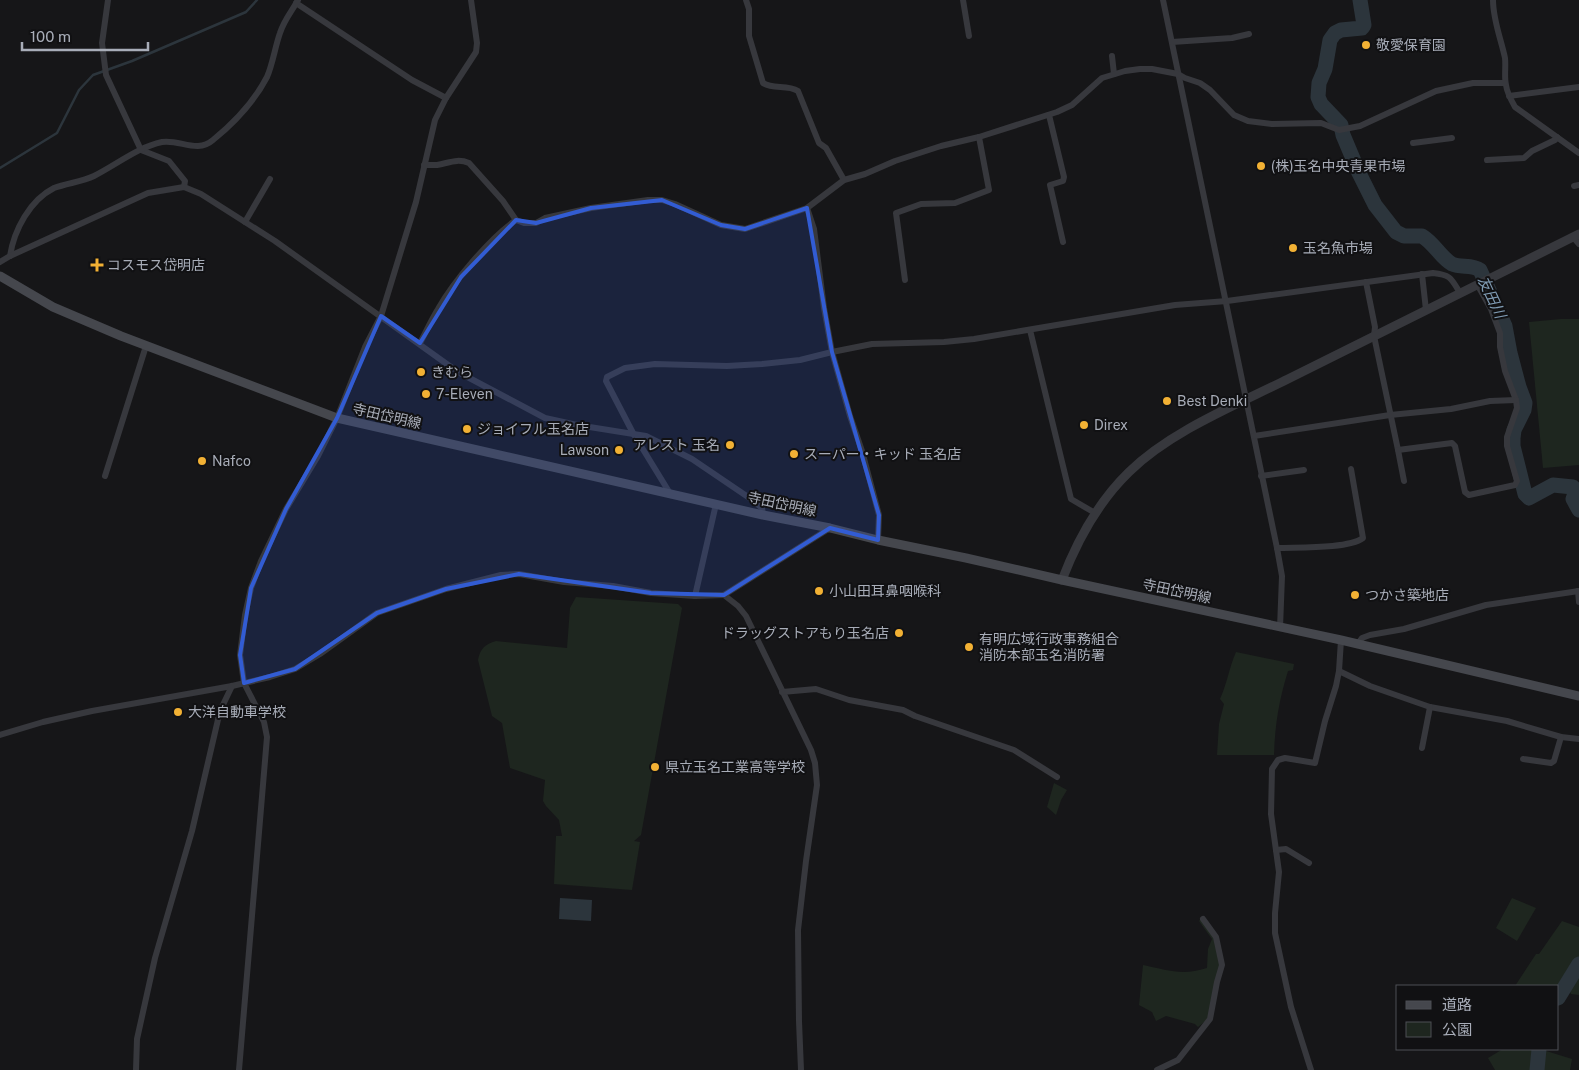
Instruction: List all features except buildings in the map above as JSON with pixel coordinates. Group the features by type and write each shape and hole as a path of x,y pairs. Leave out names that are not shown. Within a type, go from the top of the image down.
{"main road":[{"name":"寺田岱明線","path":"0,276 53,307 146,346 337,418 671,495 1341,640 1579,696"}],"street":[{"path":"108,0 102,43 106,75 140,150 169,161 185,181 184,187"},
{"path":"239,1070 267,737 264,722 244,683 240,648 245,615 251,588 261,561 286,509 318,456 337,418 365,347 381,316 416,202 436,120 446,98 476,52 477,43 471,0"},
{"path":"746,0 749,36 763,83 768,86 792,87 798,91 819,143 826,148 844,180"},
{"path":"963,0 969,36"},
{"path":"1163,0 1277,548 1282,576 1280,628"},
{"path":"1493,0 1493,9 1505,58 1507,75 1505,83 1515,107 1579,153"},
{"path":"10,256 13,240 31,207 53,189 93,176 140,150 162,142 202,146 212,142 251,104 267,75 280,32 297,2 412,80 446,98"},
{"path":"1172,42 1232,38 1249,34"},
{"path":"1112,56 1114,74"},
{"path":"424,165 437,165 454,160 464,160 469,163 503,201 516,220 524,223 536,223 545,218 591,208 648,200 662,200 722,225 744,229 807,208 844,180 932,149 979,137 1048,115 1072,105 1102,78 1140,69 1178,74 1200,83 1210,90 1234,115 1244,120 1272,124 1321,123 1342,130 1360,126 1436,91 1473,83 1505,83"},
{"path":"1509,96 1579,87"},
{"path":"1048,115 1064,177 1063,181 1050,185 1063,242"},
{"path":"905,280 896,213 921,204 955,203 989,190 979,137"},
{"path":"1487,160 1524,158 1532,151 1555,140 1557,137"},
{"path":"1413,143 1452,138"},
{"path":"245,222 270,179"},
{"path":"0,262 148,193 184,187 201,194 245,222 420,343 458,372 545,418 646,436 692,459 751,499 762,508 763,515"},
{"path":"807,208 814,230 832,352 877,508 878,540"},
{"path":"420,343 438,307 461,277 483,251 516,220"},
{"path":"1062,580 1074,549 1094,513 1128,473 1153,451 1186,431 1476,285 1577,239"},
{"path":"1422,274 1426,310"},
{"path":"671,495 633,433 606,380 607,377 625,368 655,364 726,366 800,360 872,344 944,342 1030,330 1175,305 1227,301 1422,274 1446,274 1452,279 1460,293"},
{"path":"1366,282 1375,328 1374,336 1404,481"},
{"path":"1398,450 1452,443 1455,446 1465,492 1469,496 1515,485 1517,481 1507,446 1507,437 1517,408 1516,400 1505,371 1500,348 1500,332 1491,309 1476,285"},
{"path":"1030,330 1071,498 1094,513"},
{"path":"105,476 146,346"},
{"path":"1254,436 1390,415 1451,409 1490,401 1516,400"},
{"path":"1277,548 1344,545 1363,538 1352,469"},
{"path":"1261,476 1304,470"},
{"path":"695,596 716,504"},
{"path":"0,735 43,722 92,711 232,686 270,677 295,669 342,639 377,613 446,589 501,575 519,574 564,582 695,596 724,595 830,528"},
{"path":"1357,645 1359,641 1370,635 1404,629 1486,606 1578,591 1579,602"},
{"path":"724,595 738,606 746,616 811,750 815,763 817,785 798,930 801,1070"},
{"path":"1311,1070 1291,1007 1275,933 1279,872 1271,814 1272,769 1278,760 1285,758 1315,763 1339,670 1341,640"},
{"path":"1339,670 1370,686 1430,707 1507,721 1561,737 1579,739"},
{"path":"136,1070 137,1039 155,958 192,832 220,711 232,686"},
{"path":"782,692 816,689 849,700 903,710 915,716 1014,750 1058,778"},
{"path":"1422,748 1430,707"},
{"path":"1523,759 1551,763 1554,761 1561,737"},
{"path":"1276,850 1286,849 1309,863"},
{"path":"1157,1070 1178,1060 1210,1019 1216,982 1222,964 1216,937 1203,919"}],"highlighted area":[{"path":"662,200 721,225 745,229 807,208 832,352 879,515 878,540 830,528 724,595 651,593 519,574 446,589 377,613 295,669 244,683 240,655 251,588 286,509 337,418 381,316 420,343 461,277 516,220 536,223 591,208"}],"green space":[{"path":"1579,319 1579,465 1543,468 1529,322"},
{"path":"576,597 678,604 682,608 641,835 634,841 640,842 632,890 554,884 556,836 562,836 559,820 543,801 545,780 510,768 502,723 492,716 478,660 484,648 496,641 567,648 570,608"},
{"path":"1236,652 1294,664 1293,670 1288,671 1280,702 1276,722 1274,755 1217,755 1219,724 1224,704 1220,699"},
{"path":"1054,783 1067,790 1056,815 1047,807"},
{"path":"1512,898 1536,908 1517,941 1496,928"},
{"path":"1201,919 1214,938 1221,965 1208,1019 1198,1027 1195,1024 1166,1016 1156,1021 1152,1012 1139,1005 1143,965 1182,972 1207,968 1208,949 1212,939 1199,921"},
{"path":"1562,921 1579,927 1579,961 1559,993 1559,985 1516,985 1536,954 1539,954"},
{"path":"1579,968 1579,995 1571,994 1568,988"},
{"path":"1501,1050 1536,1050 1535,1070 1495,1070 1488,1058"},
{"path":"1543,1050 1572,1059 1570,1070 1541,1070"}],"shaded area":[{"path":"560,898 592,900 591,921 559,919"}],"waterway":[{"path":"0,168 57,133 79,90 93,75 132,61 246,12 257,0"},
{"name":"友田川","path":"1360,0 1364,25 1362,28 1341,30 1335,33 1330,40 1325,69 1319,83 1318,97 1321,104 1341,125 1343,135 1359,173 1375,205 1396,232 1404,236 1422,236 1452,264 1474,267 1480,270 1505,326 1510,353 1525,403 1524,410 1514,430 1513,438 1513,446 1525,494 1529,498 1553,485 1573,487 1575,493 1573,499 1579,510"},
{"name":"友田川","path":"1559,996 1579,964"},
{"name":"友田川","path":"1537,1070 1539,1050"}],"place":[{"name":"敬愛保育園","path":"1366,45"},
{"name":"(株)玉名中央青果市場","path":"1261,166"},
{"name":"玉名魚市場","path":"1293,248"},
{"name":"コスモス岱明店","path":"97,265"},
{"name":"きむら","path":"421,372"},
{"name":"7-Eleven","path":"426,394"},
{"name":"Best Denki","path":"1167,401"},
{"name":"Direx","path":"1084,425"},
{"name":"ジョイフル玉名店","path":"467,429"},
{"name":"アレスト 玉名","path":"730,445"},
{"name":"Lawson","path":"619,450"},
{"name":"スーパー・キッド 玉名店","path":"794,454"},
{"name":"Nafco","path":"202,461"},
{"name":"小山田耳鼻咽喉科","path":"819,591"},
{"name":"つかさ築地店","path":"1355,595"},
{"name":"ドラッグストアもり玉名店","path":"899,633"},
{"name":"有明広域行政事務組合 消防本部玉名消防署","path":"969,647"},
{"name":"大洋自動車学校","path":"178,712"},
{"name":"県立玉名工業高等学校","path":"655,767"}]}
